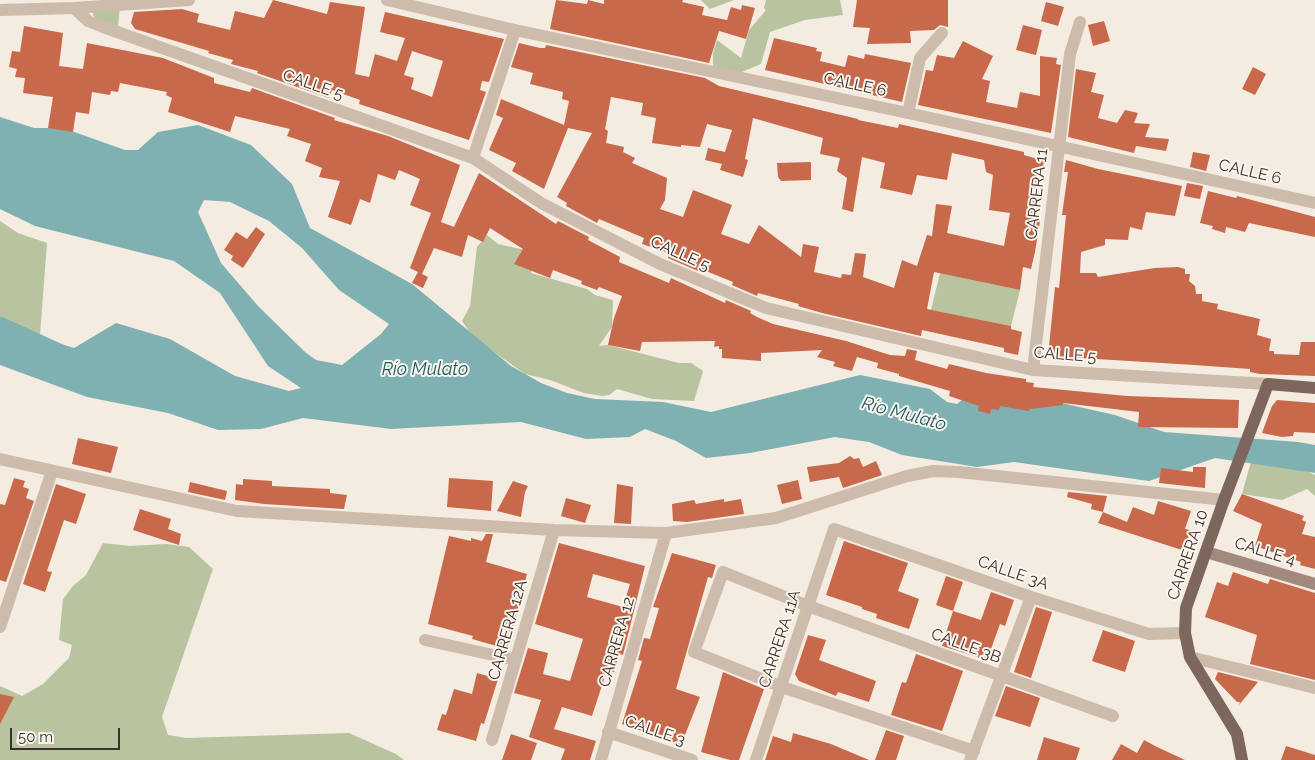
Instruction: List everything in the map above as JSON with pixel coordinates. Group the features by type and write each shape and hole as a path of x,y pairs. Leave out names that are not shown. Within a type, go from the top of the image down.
{"main road":[{"name":"CALLE 5","path":"1268,384 1315,388"},
{"name":"CARRERA 10","path":"1242,760 1237,734 1190,656 1185,633 1186,608 1268,384"},
{"name":"CALLE 4","path":"1206,552 1315,584"}],"street":[{"path":"0,10 74,8 189,0"},
{"name":"CALLE 6","path":"387,0 514,30 908,113 1315,203"},
{"name":"CALLE 5","path":"74,8 88,21 103,28 473,158 540,203 651,260 766,308 1033,370 1268,384"},
{"name":"CARRERA 11","path":"1033,370 1070,50 1080,22"},
{"path":"473,158 514,30"},
{"path":"908,113 920,58 942,33"},
{"path":"0,458 237,511 554,530 666,533 776,518 907,476 933,471 959,472 1224,500"},
{"path":"0,627 52,470"},
{"name":"CALLE 3A","path":"834,529 1031,597 1149,634 1185,633"},
{"name":"CARRERA 11A","path":"756,760 834,529"},
{"name":"CARRERA 12A","path":"492,740 554,530"},
{"name":"CARRERA 12","path":"601,760 666,533"},
{"name":"CALLE 3B","path":"782,686 694,652 724,572 808,606 1113,716"},
{"path":"782,686 972,755 1031,597"},
{"path":"425,640 516,660"},
{"path":"1190,656 1315,688"},
{"name":"CALLE 3","path":"608,732 692,760"}],"green space":[{"path":"701,0 734,0 710,9"},
{"path":"766,0 840,0 843,15 805,20 770,32 761,64 732,76 713,69 713,53 717,40 741,58 749,30 766,10 764,8"},
{"path":"120,6 118,26 96,19 93,15 94,12"},
{"path":"0,221 18,233 47,243 39,348 0,330"},
{"path":"487,235 498,244 534,252 531,273 587,289 595,295 613,300 612,327 599,346 608,345 679,363 691,363 703,371 694,401 652,399 617,389 609,395 602,396 584,393 550,380 525,374 473,337 462,321 470,306 477,247"},
{"path":"940,273 1020,290 1011,326 931,310"},
{"path":"1255,447 1315,475 1315,496 1307,489 1282,500 1242,494"},
{"path":"103,543 130,546 166,544 189,547 213,569 162,717 168,735 186,738 349,733 396,754 404,760 0,760 0,686 22,696 43,684 69,658 72,645 59,640 63,599 73,586 86,575"}],"water":[{"name":"Río Mulato","path":"0,117 34,128 63,128 125,150 138,150 158,132 198,125 251,145 292,184 310,228 412,284 511,366 541,383 567,393 595,399 663,402 711,412 860,375 930,389 947,402 957,404 980,385 1115,415 1164,432 1298,442 1315,445 1315,473 1215,458 1149,481 1014,462 977,467 902,455 869,442 835,437 750,453 706,458 676,441 645,429 630,437 586,439 521,422 391,429 303,418 261,429 218,430 168,413 87,397 0,365 0,330 59,357 116,323 170,339 235,376 289,391 301,388 268,366 220,293 174,261 35,226 0,209","holes":["204,200 230,202 269,221 302,248 339,290 389,324 381,334 342,365 316,360 305,352 258,306 221,263 198,212"]}],"building":[{"path":"273,0 327,14 330,2 365,7 355,74 369,77 375,54 397,61 405,38 380,32 385,12 504,39 489,82 482,81 480,90 486,92 469,140 359,104 360,100 332,90 329,98 257,73 258,71 231,64 233,60 208,53 209,51 135,29 131,23 134,12 182,9 199,14 197,22 230,30 235,11 264,18","holes":["412,51 443,61 432,97 411,89 414,78 404,75"]},
{"path":"556,0 587,4 588,0 604,4 604,0 683,0 682,2 704,7 702,15 727,20 731,7 741,10 742,5 755,8 746,39 719,31 709,63 550,29"},
{"path":"857,0 948,0 948,27 940,25 934,30 910,31 911,43 867,44 870,28 853,27"},
{"path":"1046,2 1064,7 1058,26 1041,21"},
{"path":"1104,21 1110,41 1093,46 1088,25"},
{"path":"1023,25 1042,30 1036,55 1016,50"},
{"path":"24,26 63,33 59,66 83,69 87,43 163,58 214,78 214,83 250,92 252,88 335,118 334,120 388,136 460,165 441,222 454,227 479,173 556,224 558,221 589,237 588,240 620,257 619,262 669,283 671,278 725,303 726,300 751,311 750,313 773,324 846,341 890,355 905,356 907,349 917,351 915,360 947,369 949,364 986,373 1026,379 1026,382 1034,383 1033,387 1127,396 1239,400 1238,428 1138,427 1139,412 1063,403 1063,405 1030,409 1029,411 1000,406 999,410 991,409 990,414 978,411 979,406 949,396 950,391 877,368 878,363 857,357 852,371 833,366 835,362 817,357 822,350 761,353 761,361 722,358 722,349 719,349 719,346 714,347 715,341 642,342 640,351 608,345 614,318 622,296 599,287 597,290 581,284 582,281 553,270 550,278 514,264 523,249 490,228 483,242 468,235 462,257 434,248 422,274 410,268 431,213 410,205 420,179 399,170 395,180 378,174 370,203 360,199 351,225 328,217 340,181 319,177 322,168 305,161 311,144 287,136 290,129 235,116 230,132 168,112 172,98 166,95 167,92 120,83 118,92 111,91 110,95 92,92 89,114 76,112 73,132 48,128 53,97 23,93 25,78 15,77 17,69 9,67 12,51 20,52"},
{"path":"774,38 817,48 816,51 822,52 820,61 845,67 848,55 864,59 865,54 911,63 902,102 765,70"},
{"path":"963,41 993,56 982,79 990,81 986,102 1017,108 1020,92 1040,96 1040,56 1057,58 1056,64 1061,65 1051,133 918,105 926,70 933,71 937,55 954,58"},
{"path":"519,43 540,48 545,48 546,45 705,78 719,86 858,120 898,128 899,124 1024,152 1024,155 1044,161 1034,220 1040,221 1035,252 1031,269 1023,267 1020,290 934,272 927,309 1011,326 1011,329 1022,332 1018,355 1004,352 1004,348 922,330 921,336 822,313 798,306 799,304 758,293 757,296 732,285 733,282 706,271 705,274 668,258 669,253 642,244 644,238 599,219 597,223 566,206 567,203 557,197 592,133 568,128 544,189 512,171 516,163 489,150 503,118 496,115 501,99 564,125 569,101 562,99 563,92 530,84 533,73 511,67","holes":["611,97 643,103 641,115 656,118 652,143 681,147 681,145 700,147 707,124 732,130 725,152 708,148 705,160 722,164 720,170 743,177 748,160 745,159 753,118 823,138 820,154 840,158 837,171 847,178 842,209 853,212 862,157 885,163 880,188 912,195 917,175 947,180 952,153 984,160 986,172 993,175 989,210 1010,213 1004,246 947,233 952,206 936,204 932,236 927,235 917,266 902,260 894,288 863,277 866,254 855,253 851,275 842,274 841,278 814,272 819,247 803,244 801,257 759,225 749,244 721,234 732,205 693,190 683,217 660,209 665,200 667,178 632,163 635,158 623,152 624,147 606,143 608,131 605,129"]},
{"path":"1253,67 1266,74 1255,95 1242,89"},
{"path":"1076,69 1096,73 1091,92 1104,95 1098,118 1117,123 1125,110 1138,113 1134,123 1150,124 1145,137 1169,139 1166,151 1136,146 1134,153 1068,137"},
{"path":"1193,152 1210,155 1206,171 1190,167"},
{"path":"1066,160 1098,169 1182,186 1175,216 1146,212 1142,230 1130,227 1128,240 1105,239 1105,245 1081,252 1080,273 1096,273 1098,277 1155,268 1178,267 1185,269 1185,274 1190,274 1189,281 1195,286 1196,294 1202,294 1202,301 1218,304 1217,309 1260,319 1257,335 1271,339 1269,351 1274,351 1274,354 1299,355 1301,342 1315,342 1315,376 1260,374 1250,372 1250,369 1048,356 1055,287 1059,288 1066,215 1062,215 1068,172 1064,172"},
{"path":"811,162 811,180 781,181 778,177 777,163"},
{"path":"1187,183 1203,186 1200,199 1184,196"},
{"path":"1208,191 1236,198 1237,196 1315,217 1315,237 1249,223 1245,232 1226,227 1225,233 1212,229 1213,226 1200,223"},
{"path":"256,227 265,234 243,268 231,260 233,256 224,250 236,232 247,239"},
{"path":"418,272 428,277 423,288 412,283"},
{"path":"1277,400 1315,403 1315,433 1294,432 1293,436 1282,437 1262,433 1272,406"},
{"path":"78,438 118,447 111,473 72,464"},
{"path":"850,456 854,459 859,458 863,467 876,461 882,475 843,488 839,477 810,482 807,467 839,463"},
{"path":"1193,467 1206,467 1205,488 1159,483 1161,468 1193,472"},
{"path":"14,478 25,481 23,487 29,489 26,498 34,501 6,582 0,580 0,504 5,505"},
{"path":"449,478 493,481 491,511 447,507"},
{"path":"243,479 272,481 272,486 330,489 330,493 347,495 344,509 264,504 235,500 236,484 243,485"},
{"path":"798,480 802,499 782,504 777,485"},
{"path":"513,481 528,486 525,492 521,517 497,511"},
{"path":"190,482 227,491 225,500 188,492"},
{"path":"56,484 86,494 76,524 64,520 47,571 52,572 45,592 23,584"},
{"path":"617,484 633,487 631,524 614,523"},
{"path":"1068,492 1107,496 1103,512 1091,509 1092,504 1067,497"},
{"path":"1242,494 1304,516 1302,520 1306,522 1302,534 1315,537 1315,569 1300,565 1301,562 1255,546 1262,524 1233,511"},
{"path":"566,498 591,505 585,523 561,516"},
{"path":"724,499 724,502 741,499 744,514 687,522 673,521 672,504 694,500 696,504"},
{"path":"1158,501 1191,511 1185,529 1190,530 1185,551 1098,523 1103,512 1127,522 1133,507 1154,515"},
{"path":"140,509 171,519 168,529 181,534 179,545 133,530"},
{"path":"486,534 493,534 486,562 527,574 507,649 472,639 473,636 428,624 449,536 471,541 471,538 482,541"},
{"path":"844,541 908,563 898,591 919,599 909,629 876,618 877,614 862,609 862,607 826,595"},
{"path":"559,543 645,566 623,655 619,654 614,672 607,670 592,716 562,707 554,729 596,741 590,760 561,760 565,749 529,737 541,700 514,693 528,648 548,653 543,674 570,681 583,639 535,624","holes":["593,574 630,584 623,607 587,597"]},
{"path":"672,553 716,565 712,578 708,577 676,689 700,697 681,745 622,724 642,661 638,660 644,638 650,639 659,608 653,607"},
{"path":"1233,572 1268,584 1270,579 1315,593 1315,680 1250,664 1257,635 1205,617 1217,582 1228,586"},
{"path":"946,576 963,582 953,611 936,605"},
{"path":"991,592 1014,600 1005,626 1000,624 987,660 942,646 953,611 981,620"},
{"path":"1036,607 1052,612 1031,678 1014,672"},
{"path":"1103,630 1135,641 1125,672 1092,661"},
{"path":"808,635 826,640 819,660 876,681 869,702 838,692 836,696 799,681 795,674"},
{"path":"916,654 963,671 942,731 891,715 902,682 906,683"},
{"path":"723,672 764,689 739,760 730,760 701,752"},
{"path":"1218,672 1258,682 1239,705 1240,702 1237,702 1215,679"},
{"path":"477,673 498,679 484,724 481,723 476,741 437,730 442,714 446,715 454,689 472,694"},
{"path":"1006,686 1040,698 1030,727 995,716"},
{"path":"0,694 14,697 0,724"},
{"path":"886,730 904,736 896,760 875,760"},
{"path":"793,733 831,744 869,760 765,760 773,736 791,742"},
{"path":"511,734 537,743 531,760 502,760"},
{"path":"1044,737 1080,748 1076,760 1037,760"},
{"path":"1144,740 1185,760 1112,760 1121,744 1137,753"},
{"path":"1286,746 1315,755 1315,760 1281,760"}],"waterway":[{"name":"Río Mulato","path":"0,330 59,357 91,367"}]}
